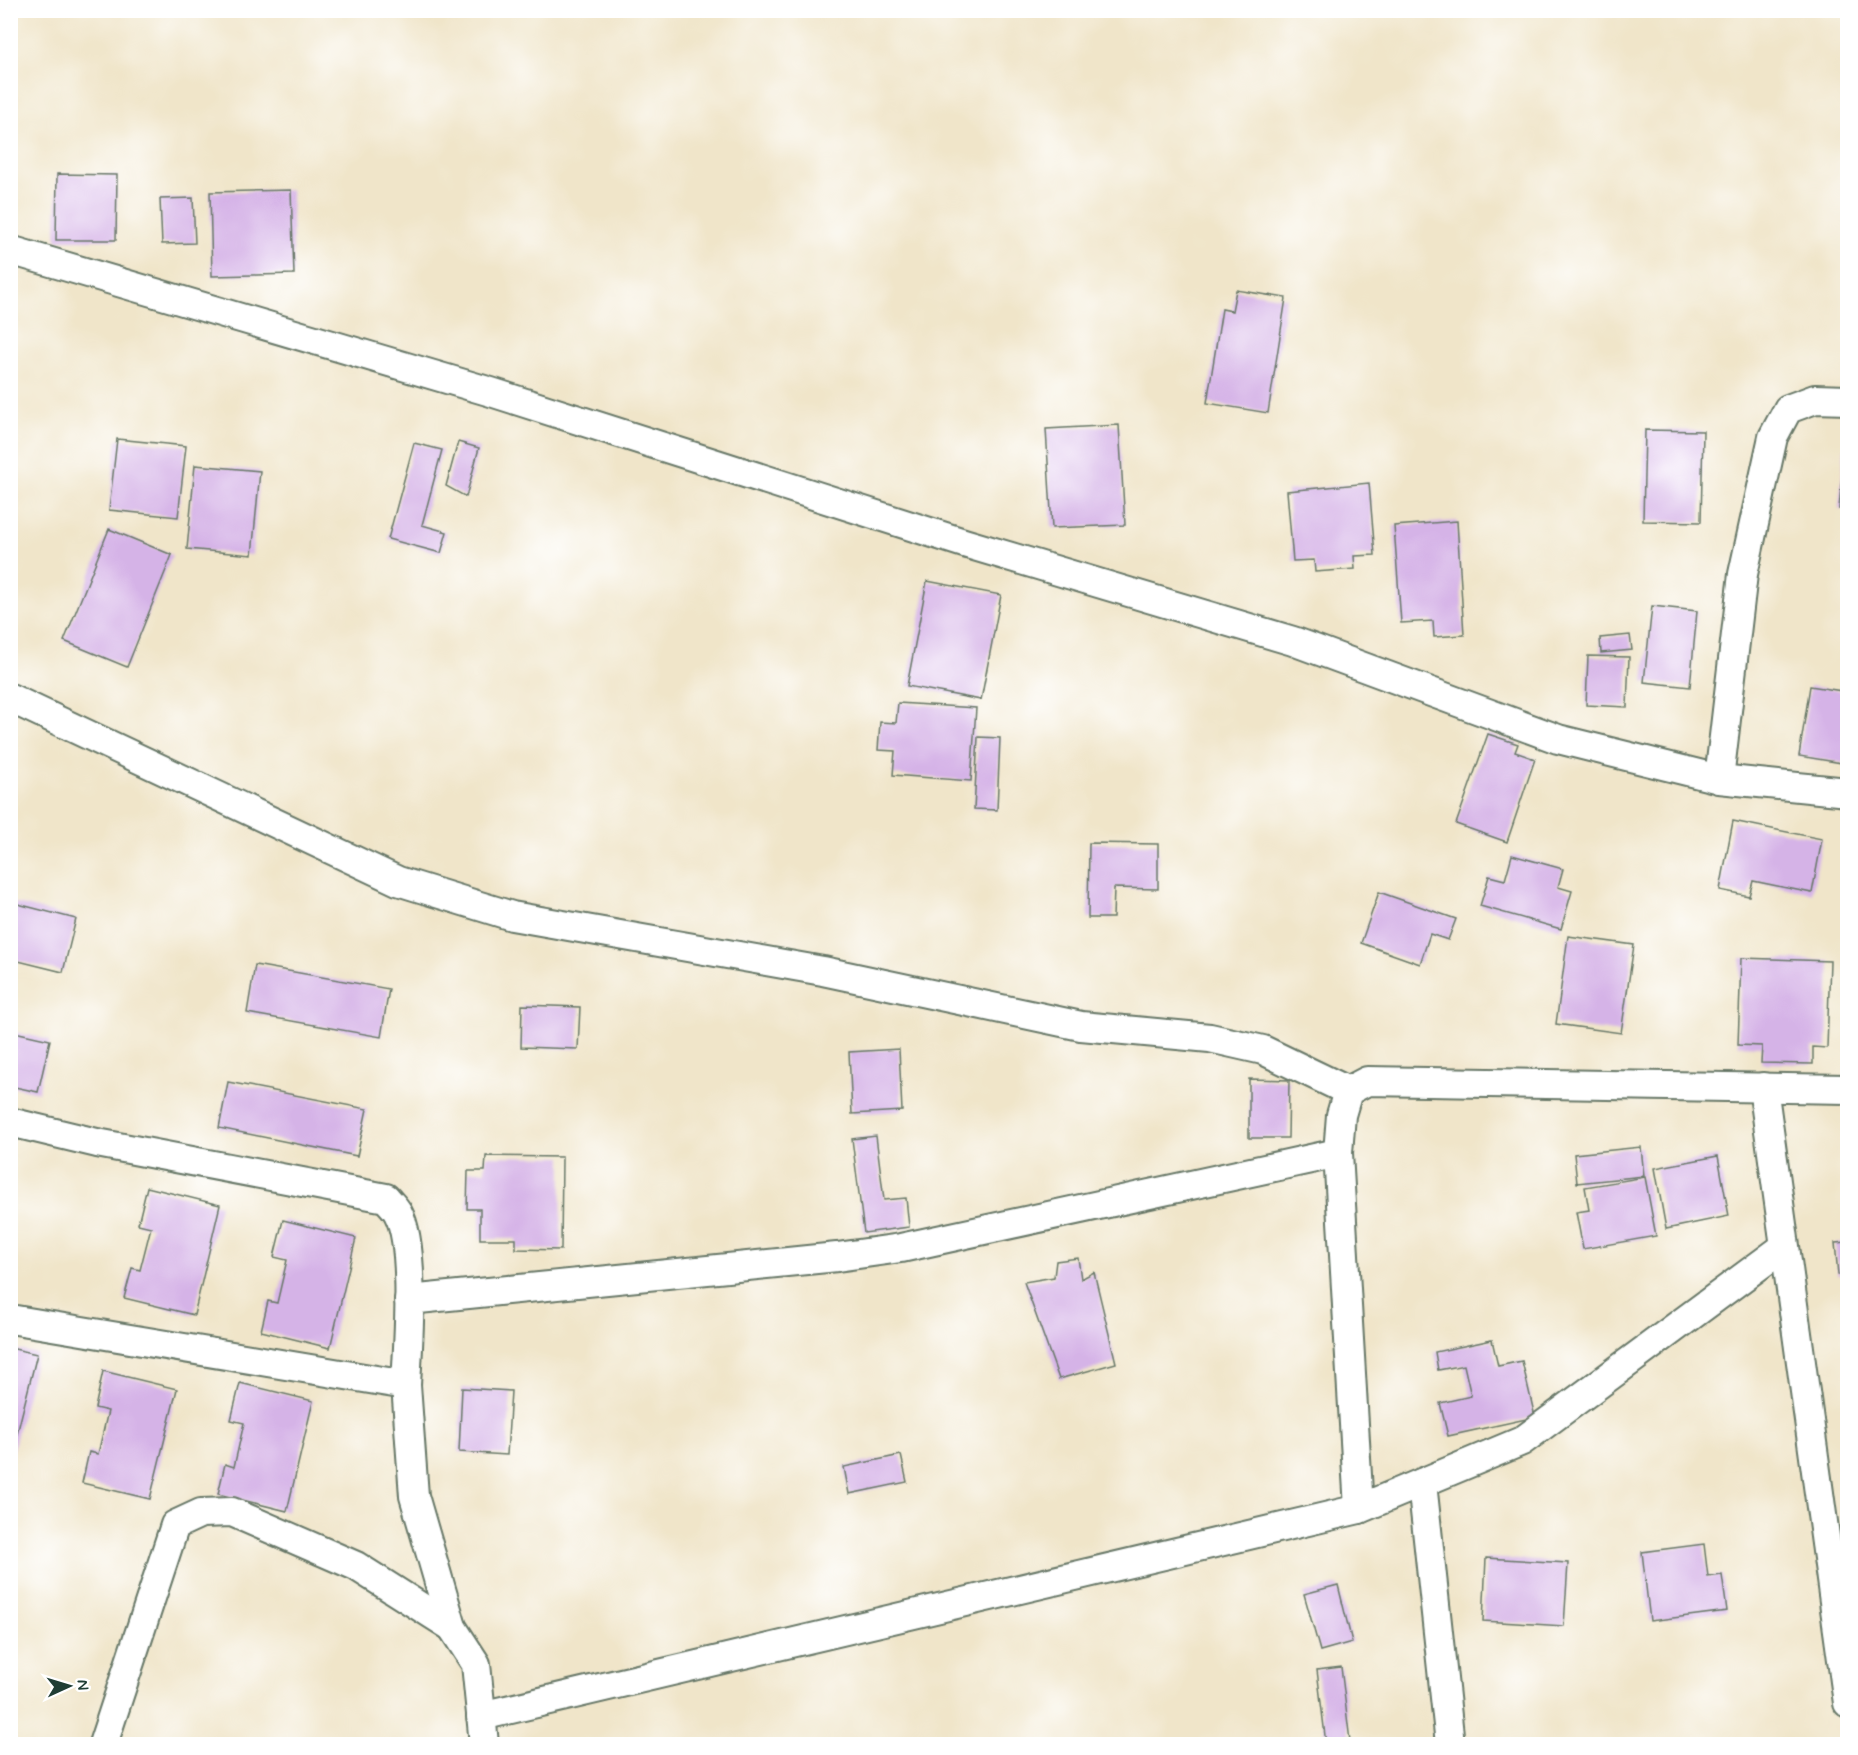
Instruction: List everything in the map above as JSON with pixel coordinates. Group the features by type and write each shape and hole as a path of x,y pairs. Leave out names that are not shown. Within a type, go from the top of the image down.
{"street":[{"path":"10,250 491,392 963,543 1293,641 1558,739 1719,779 1848,792"},
{"path":"1719,779 1743,574 1773,437 1788,409 1815,399 1848,400"},
{"path":"10,698 398,881 512,916 823,971 1081,1026 1210,1038 1263,1050 1348,1091"},
{"path":"1359,1509 1338,1153 1341,1114 1348,1091 1367,1081 1848,1089"},
{"path":"1763,1087 1848,1703"},
{"path":"10,1122 97,1143 386,1198 398,1211 404,1229 409,1300 406,1385 414,1496 452,1627 476,1664 484,1744"},
{"path":"409,1300 837,1257 901,1248 1338,1153"},
{"path":"481,1716 1359,1509 1522,1441 1784,1248"},
{"path":"10,1319 406,1385"},
{"path":"1422,1483 1450,1744"},
{"path":"104,1744 175,1525 201,1513 232,1512 356,1566 452,1627"}],"building":[{"path":"57,174 117,175 116,240 56,240"},
{"path":"291,190 294,274 212,276 210,192"},
{"path":"193,198 195,243 162,244 160,199"},
{"path":"1236,290 1286,298 1268,413 1207,403 1222,309 1232,311"},
{"path":"1119,425 1125,525 1052,528 1046,429"},
{"path":"1645,430 1703,431 1701,522 1643,521"},
{"path":"1846,432 1848,432 1848,510 1839,509"},
{"path":"117,439 186,446 178,517 109,510"},
{"path":"458,442 479,448 466,497 446,486"},
{"path":"414,443 442,450 422,525 447,532 441,553 388,539"},
{"path":"195,465 260,471 252,555 187,549"},
{"path":"1369,483 1375,555 1354,556 1355,569 1315,572 1314,560 1293,561 1287,491"},
{"path":"1457,521 1464,635 1434,637 1433,621 1401,623 1394,526"},
{"path":"109,529 172,555 127,667 64,641"},
{"path":"927,581 1001,595 981,700 907,686"},
{"path":"1652,606 1697,611 1690,687 1644,682"},
{"path":"1630,635 1632,650 1601,653 1600,638"},
{"path":"1588,656 1629,657 1627,707 1586,705"},
{"path":"1810,686 1848,692 1848,764 1799,756"},
{"path":"898,703 976,708 971,781 893,775 895,751 878,750 880,722 896,723"},
{"path":"1488,734 1518,744 1515,752 1535,759 1507,842 1456,824"},
{"path":"978,737 1000,738 997,810 974,809"},
{"path":"1733,821 1822,839 1812,893 1753,881 1749,896 1720,890"},
{"path":"1089,843 1158,844 1158,889 1114,888 1113,918 1088,918"},
{"path":"1512,855 1563,869 1558,887 1572,891 1561,929 1480,906 1489,876 1505,880"},
{"path":"1379,892 1456,919 1448,940 1430,934 1420,964 1361,943"},
{"path":"10,902 76,919 63,972 10,959"},
{"path":"1568,936 1634,945 1621,1033 1556,1024"},
{"path":"1741,958 1830,961 1827,1048 1813,1047 1813,1064 1761,1063 1762,1046 1738,1045"},
{"path":"255,965 389,989 381,1037 247,1013"},
{"path":"522,1005 580,1007 578,1049 521,1047"},
{"path":"10,1031 50,1040 38,1092 10,1086"},
{"path":"899,1049 902,1111 852,1114 849,1052"},
{"path":"1249,1079 1289,1080 1288,1138 1249,1138"},
{"path":"228,1082 367,1109 357,1156 219,1128"},
{"path":"876,1136 884,1200 906,1198 909,1227 864,1233 852,1139"},
{"path":"1641,1147 1644,1176 1577,1183 1574,1154"},
{"path":"486,1156 562,1157 561,1250 516,1249 516,1239 480,1239 480,1209 467,1209 468,1171 485,1171"},
{"path":"1718,1156 1729,1216 1666,1229 1655,1168"},
{"path":"1645,1177 1656,1236 1583,1249 1576,1212 1589,1210 1585,1187"},
{"path":"147,1187 220,1205 194,1315 124,1298 132,1268 140,1270 151,1227 138,1224"},
{"path":"283,1220 356,1238 330,1348 261,1331 268,1301 277,1303 287,1260 274,1257"},
{"path":"1848,1242 1848,1274 1838,1275 1835,1243"},
{"path":"1078,1258 1081,1279 1094,1272 1116,1363 1059,1379 1024,1282 1054,1277 1056,1261"},
{"path":"1492,1340 1498,1366 1522,1361 1535,1417 1448,1436 1440,1403 1471,1396 1464,1365 1438,1370 1435,1352"},
{"path":"10,1348 37,1354 11,1458 10,1457"},
{"path":"103,1371 177,1389 150,1499 82,1483 89,1452 98,1454 108,1411 95,1408"},
{"path":"240,1383 313,1401 287,1511 218,1494 225,1464 234,1467 244,1423 231,1420"},
{"path":"462,1388 511,1391 507,1455 459,1452"},
{"path":"901,1455 907,1482 849,1494 844,1467"},
{"path":"1704,1544 1708,1577 1722,1575 1727,1611 1650,1621 1642,1552"},
{"path":"1486,1558 1568,1563 1564,1626 1483,1621"},
{"path":"1338,1585 1352,1642 1320,1651 1304,1594"},
{"path":"1341,1667 1350,1741 1326,1744 1317,1670"}]}
